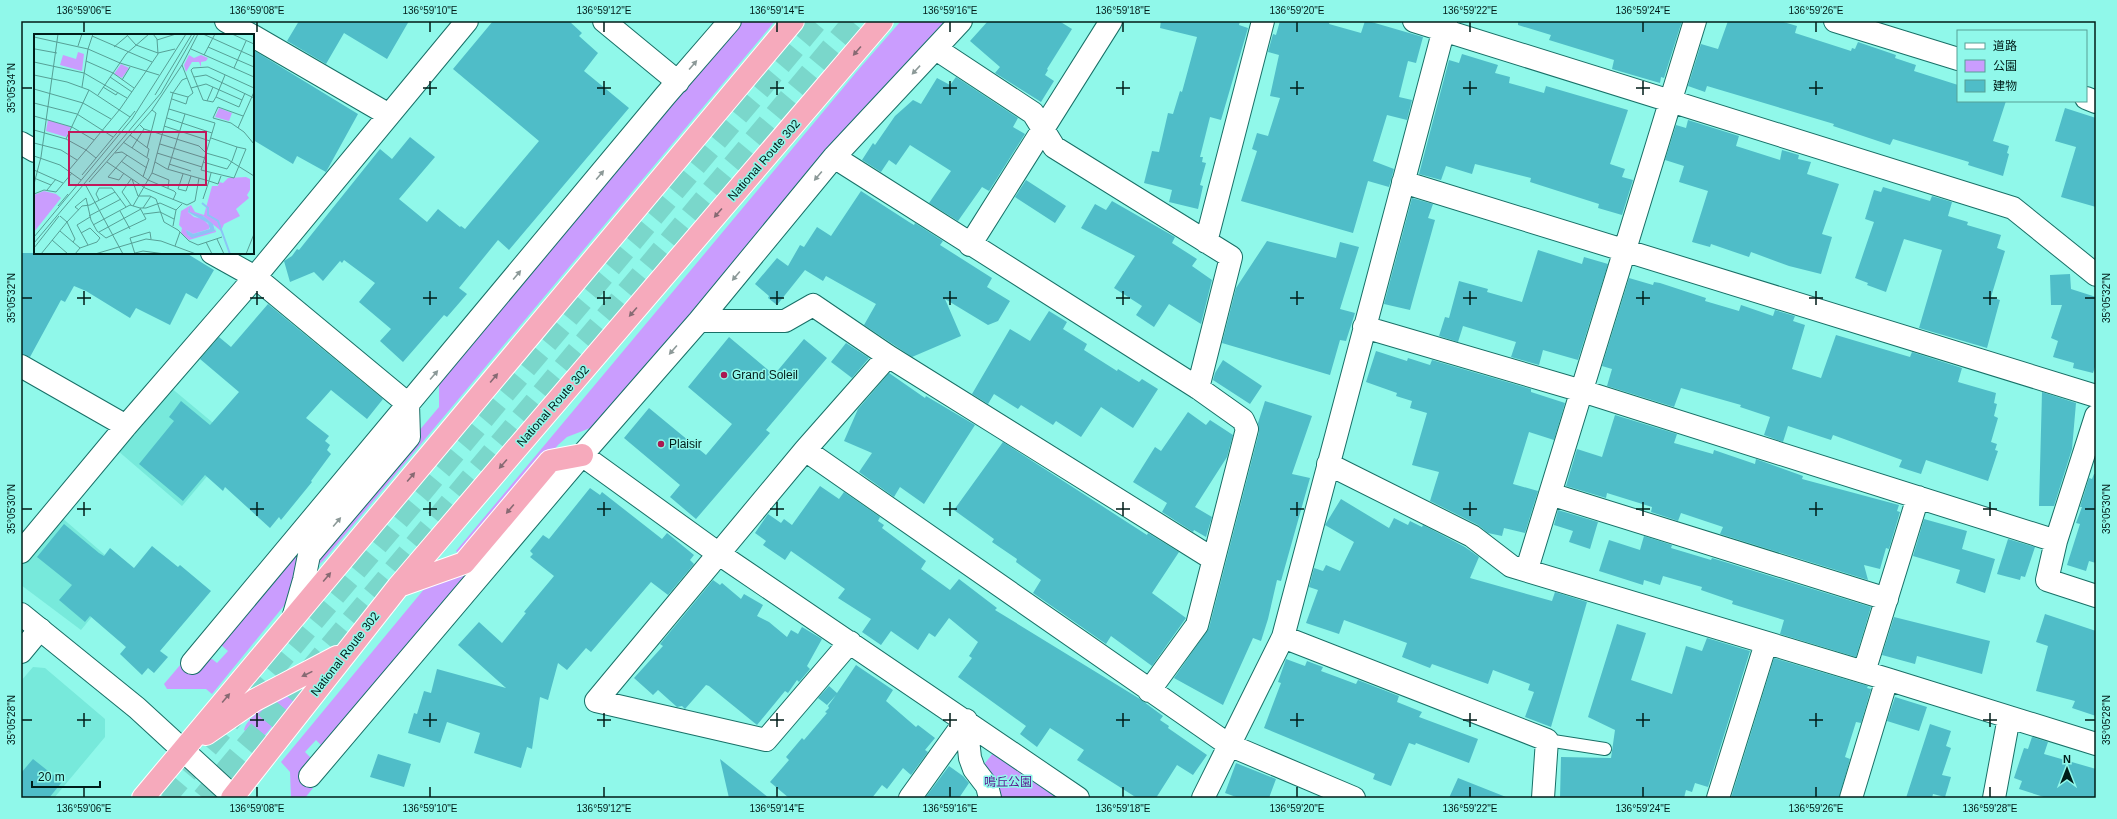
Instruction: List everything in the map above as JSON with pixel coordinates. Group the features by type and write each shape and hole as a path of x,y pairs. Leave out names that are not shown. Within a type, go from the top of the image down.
{"highway":[{"path":"143,798 793,21"},
{"name":"National Route 302","path":"233,798 351,645 398,587 882,21"},
{"path":"398,587 464,563 550,461 582,455"},
{"path":"183,750 255,700 322,666 351,645"}],"street":[{"path":"226,21 249,34"},
{"path":"21,552 126,426 255,277 467,21"},
{"path":"604,21 678,82"},
{"path":"192,663 730,21"},
{"path":"310,776 582,455 699,321 834,157 961,21"},
{"path":"970,245 1111,21"},
{"path":"1206,242 1263,21"},
{"path":"1414,21 1445,26 1671,100 2013,208 2096,275"},
{"path":"1527,569 1695,21"},
{"path":"1835,21 1957,59"},
{"path":"1203,798 1283,637 1445,26"},
{"path":"254,37 389,115"},
{"path":"936,49 1033,113 1054,147 1231,257 1198,388"},
{"path":"21,143 34,150"},
{"path":"834,157 970,245 1198,388 1243,420 1247,429 1197,625 1149,691"},
{"path":"1403,182 2096,396"},
{"path":"214,254 255,277 408,404 409,437 309,555 304,580 293,618"},
{"path":"699,321 785,321 813,305 888,356 1213,559"},
{"path":"1364,327 1582,391 2056,541"},
{"path":"850,642 766,740 596,701 805,450 888,356"},
{"path":"21,366 126,426"},
{"path":"2096,416 2090,458 2056,541 2047,580 2096,596"},
{"path":"805,450 1229,746 1354,798"},
{"path":"582,455 719,554 966,720 1078,798"},
{"path":"1328,464 1472,536 1511,566 1527,569 2096,744"},
{"path":"1550,494 1887,599"},
{"path":"1864,672 1918,497"},
{"path":"21,614 137,708 233,798"},
{"path":"21,652 40,629"},
{"path":"1283,637 1547,740 1543,798"},
{"path":"1718,798 1766,643"},
{"path":"1851,798 1887,679"},
{"path":"1994,798 2008,717"},
{"path":"910,798 966,720"},
{"path":"966,720 970,758 974,769 987,786 990,798"}],"lane":[{"path":"1547,740 1605,748"}],"shaded area":[{"path":"170,387 236,442 182,506 117,450"},
{"path":"61,517 127,574 81,630 21,585 21,566"},
{"path":"33,667 45,668 105,719 105,737 54,798 21,798 21,681"}],"green space":[{"path":"739,21 775,21 323,561 318,565 316,553 439,407 439,382"},
{"path":"901,21 951,21 593,427 567,437 558,445 463,557 456,551 859,69"},
{"path":"396,431 287,602 212,694 206,689 167,689 164,684 181,664 192,674 205,659 212,659 217,663 228,651 221,645 222,638"},
{"path":"559,464 328,744 321,745 316,740 305,752 312,759 301,777 313,788 305,798 291,798 290,772 281,762 425,588"},
{"path":"293,694 295,698 292,703 259,742 244,730 246,725 257,713 272,702 287,695"},
{"name":"鳴丘公園","path":"993,753 1057,798 997,798 982,767"}],"building":[{"path":"299,21 409,21 387,59 344,33 326,64 287,41"},
{"path":"493,21 569,21 582,33 579,36 598,53 584,71 629,108 509,250 498,240 459,288 467,294 447,317 444,315 403,362 380,341 391,329 359,302 375,283 344,260 342,263 340,261 323,281 314,272 290,282 284,261 292,256 297,249 299,250 380,149 392,159 410,137 435,157 399,199 427,222 438,209 460,227 461,226 465,229 539,141 453,69"},
{"path":"988,21 1059,21 1072,29 1047,69 1048,70 1045,75 1054,81 1041,102 995,73 1000,67 970,41"},
{"path":"1161,21 1240,21 1239,25 1248,28 1221,120 1210,117 1200,157 1203,157 1202,162 1206,163 1200,185 1203,186 1198,209 1169,202 1172,190 1144,183 1152,151 1159,152 1168,113 1173,114 1180,91 1182,92 1197,37 1160,28"},
{"path":"1280,21 1330,21 1329,24 1361,33 1365,21 1368,21 1423,37 1416,63 1408,61 1399,97 1412,100 1407,120 1387,115 1373,161 1394,169 1389,187 1368,181 1353,233 1241,201 1257,151 1252,149 1257,133 1268,136 1280,98 1270,96 1279,55 1268,52 1273,34 1276,35"},
{"path":"1518,21 1682,21 1664,78 1661,77 1660,83 1612,69 1614,60 1549,40 1551,35 1518,25"},
{"path":"1728,21 1780,21 1797,26 1795,33 1851,51 1852,48 1855,49 1858,42 1896,55 1895,58 1916,65 1914,71 1957,85 1957,102 2006,102 1993,141 2009,146 2007,153 2009,154 2003,176 1968,165 1969,162 1893,139 1890,145 1833,126 1834,124 1707,86 1705,92 1688,86 1701,44 1718,49"},
{"path":"254,51 358,114 326,172 297,156 293,164 254,141"},
{"path":"1462,54 1498,65 1495,73 1510,77 1509,83 1544,93 1546,86 1628,110 1610,164 1625,169 1622,177 1633,180 1622,215 1598,208 1599,204 1530,182 1531,178 1475,164 1472,174 1446,166 1441,180 1419,174 1449,60 1459,63"},
{"path":"956,77 1018,118 1013,127 1025,134 989,191 982,187 958,221 929,203 951,171 910,145 896,165 889,160 881,172 862,160 873,143 875,145 895,116 913,100 921,104 937,78 950,85"},
{"path":"2065,108 2096,118 2096,207 2061,197 2076,147 2055,141"},
{"path":"1688,120 1739,136 1736,146 1780,160 1782,150 1799,155 1798,159 1811,162 1807,174 1839,184 1822,234 1832,237 1821,274 1789,266 1751,252 1749,257 1711,244 1710,247 1692,242 1708,191 1679,182 1684,166 1665,160 1676,125 1686,128"},
{"path":"1026,180 1066,206 1055,223 1015,197"},
{"path":"1883,187 1930,201 1932,196 1952,202 1948,216 1968,222 1967,225 2001,235 1997,248 2005,251 1991,297 2000,300 1987,348 1919,328 1942,250 1904,239 1886,292 1867,285 1868,283 1855,278 1874,222 1865,219 1874,190 1881,192"},
{"path":"861,191 909,222 914,225 915,223 943,241 940,245 992,278 987,287 1010,301 998,321 988,325 945,299 961,336 912,357 864,325 876,304 826,276 823,281 805,270 777,305 768,298 769,296 755,284 777,258 788,266 800,245 804,247 817,227 831,236"},
{"path":"1412,198 1433,204 1428,218 1435,220 1410,310 1384,304"},
{"path":"1112,201 1175,237 1172,243 1197,259 1192,266 1212,280 1201,324 1169,304 1154,327 1136,315 1142,306 1114,288 1135,256 1081,228 1095,204 1106,210"},
{"path":"1267,241 1336,258 1340,242 1359,247 1340,309 1355,313 1346,341 1340,340 1330,375 1222,343 1236,288"},
{"path":"1538,250 1582,264 1584,257 1608,264 1578,360 1543,350 1539,365 1511,357 1516,342 1463,326 1458,342 1439,336 1445,317 1449,318 1459,281 1488,289 1487,292 1522,302"},
{"path":"21,253 188,254 214,270 197,299 186,293 170,325 136,308 130,318 86,291 74,286 65,302 61,300 30,357 21,354"},
{"path":"2070,274 2071,289 2096,297 2096,364 2093,373 2073,368 2074,363 2053,357 2058,341 2051,338 2062,305 2051,305 2050,275"},
{"path":"1629,278 1653,285 1654,282 1660,283 1706,298 1705,301 1739,311 1741,305 1773,316 1775,310 1795,316 1793,321 1805,325 1792,369 1821,378 1836,335 1910,357 1912,352 1962,368 1958,382 1996,393 1994,403 1997,404 1994,416 1998,418 1991,442 1997,444 1995,450 1998,451 1988,481 1926,460 1921,474 1899,467 1902,460 1833,435 1831,440 1788,426 1783,442 1764,435 1770,417 1740,407 1741,405 1681,388 1674,407 1607,386 1612,369 1602,366"},
{"path":"268,304 383,399 367,419 331,390 306,418 329,436 325,441 330,445 327,450 331,454 311,481 312,482 281,520 279,517 270,528 225,487 223,491 205,475 183,501 139,464 174,421 169,417 181,401 210,425 239,392 200,359 219,337 231,347"},
{"path":"1049,311 1067,322 1063,329 1087,344 1084,350 1117,371 1118,369 1139,382 1142,379 1158,389 1133,428 1101,407 1081,437 1056,421 1053,425 1021,405 1018,409 994,394 988,404 972,394 1010,329 1030,341"},
{"path":"729,337 774,375 804,339 827,358 766,430 770,433 696,519 670,497 680,485 624,438 649,408 706,455 732,424 688,387"},
{"path":"846,343 869,358 852,378 831,362"},
{"path":"1376,351 1407,361 1408,358 1430,365 1432,360 1531,389 1531,392 1565,403 1554,440 1529,432 1513,484 1538,491 1525,533 1504,528 1502,536 1488,533 1478,525 1430,501 1439,472 1412,465 1427,413 1410,408 1412,401 1396,396 1397,393 1366,382"},
{"path":"1223,360 1262,386 1250,404 1213,380 1215,373"},
{"path":"889,373 925,398 926,396 975,425 924,504 900,487 894,497 859,472 872,453 844,441 858,409"},
{"path":"2042,392 2076,403 2072,449 2054,506 2039,506"},
{"path":"1265,401 1312,416 1292,474 1310,478 1281,581 1277,580 1261,641 1253,638 1223,705 1174,678 1209,628 1259,432 1258,423"},
{"path":"1188,412 1206,425 1210,420 1233,435 1227,457 1195,507 1212,517 1206,537 1194,530 1193,532 1162,512 1167,503 1133,482 1155,447 1161,451"},
{"path":"1615,415 1677,434 1674,443 1713,454 1714,450 1755,464 1756,459 1803,476 1802,479 1899,505 1897,511 1900,512 1889,549 1886,548 1880,569 1864,565 1868,580 1720,534 1723,527 1681,513 1678,521 1651,512 1652,507 1607,493 1606,498 1566,486 1577,449 1602,457"},
{"path":"1003,442 1147,535 1148,533 1179,552 1152,593 1186,618 1152,666 1111,636 1106,644 1033,593 1041,580 1016,562 1017,559 992,542 994,539 954,510"},
{"path":"2094,474 2096,474 2096,563 2089,561 2086,571 2067,565 2080,524 2076,523 2082,507 2080,507 2089,478 2092,479"},
{"path":"820,486 839,499 844,492 880,517 878,521 884,525 882,528 926,561 921,569 950,590 959,579 997,608 995,610 1140,699 1163,716 1160,720 1169,726 1168,728 1207,755 1193,775 1177,765 1156,798 1137,798 1077,760 1084,750 1050,728 1037,747 1020,734 1026,726 958,677 972,658 969,656 978,642 949,618 935,637 929,633 918,650 891,631 881,645 862,632 871,619 838,598 845,589 791,551 785,560 763,545 766,541 755,533 768,514 781,523 784,519 792,525"},
{"path":"590,488 600,495 602,492 662,539 667,533 694,555 690,560 694,564 668,595 651,582 591,652 586,648 567,670 558,663 548,700 540,697 532,749 527,747 521,768 474,753 480,733 447,722 440,743 408,733 414,713 417,714 424,691 431,693 437,669 506,688 458,645 479,622 502,643 526,613 524,612 554,576 530,557 533,554 530,551 543,535 549,539"},
{"path":"1341,499 1389,528 1394,518 1408,525 1410,521 1422,527 1423,525 1465,547 1479,557 1470,578 1552,601 1555,592 1587,602 1551,727 1525,717 1534,692 1528,690 1530,684 1493,670 1488,684 1432,664 1430,668 1402,657 1407,643 1344,620 1339,634 1306,623 1318,590 1309,587 1314,568 1323,571 1326,565 1340,571 1354,542 1325,525"},
{"path":"1558,510 1598,522 1590,549 1569,542 1573,531 1554,525"},
{"path":"1924,519 1967,531 1962,549 1995,559 1985,593 1956,583 1960,570 1913,556"},
{"path":"64,524 99,553 104,556 110,548 134,568 152,546 178,567 180,565 211,591 160,651 168,657 154,673 148,668 142,675 120,654 126,647 90,616 85,622 59,600 72,585 37,557"},
{"path":"1644,536 1672,545 1671,548 1711,560 1712,558 1871,607 1856,657 1780,634 1784,620 1732,604 1733,601 1701,590 1702,587 1663,576 1660,585 1644,580 1643,585 1599,571 1609,540 1640,550"},
{"path":"2008,539 2035,547 2025,577 2021,576 2020,580 1997,574"},
{"path":"713,580 720,585 722,583 741,599 744,594 763,605 757,616 769,622 787,637 791,630 798,634 802,627 822,639 807,666 810,669 799,682 797,680 788,693 785,691 757,725 709,686 706,685 685,709 682,706 677,707 658,690 653,695 634,678 663,646 660,644"},
{"path":"2045,614 2096,631 2096,716 2072,708 2075,701 2036,691 2048,646 2036,642"},
{"path":"1894,617 1990,641 1982,674 1917,656 1915,664 1882,655"},
{"path":"1617,624 1646,633 1631,680 1672,694 1686,646 1702,651 1707,638 1750,651 1708,787 1695,783 1692,792 1686,790 1684,798 1560,798 1561,757 1611,758 1615,730 1588,717"},
{"path":"1774,658 1868,686 1867,688 1871,689 1861,723 1856,722 1845,757 1850,759 1839,798 1731,798"},
{"path":"1286,659 1305,666 1307,661 1323,667 1321,671 1356,684 1358,680 1399,696 1397,702 1422,712 1419,717 1478,739 1469,763 1416,743 1415,745 1409,743 1391,786 1373,779 1375,774 1264,728 1281,683 1278,682"},
{"path":"856,665 893,690 886,701 916,727 918,725 935,738 925,750 928,752 911,775 903,768 887,789 882,785 872,798 789,798 770,782 789,760 786,757 802,738 804,740 827,713 825,712 829,708 828,706 836,695 827,705 818,698 829,686 837,693"},
{"path":"1895,697 1927,707 1919,731 1887,721"},
{"path":"1930,724 1951,731 1946,746 1951,748 1942,775 1951,777 1945,797 1933,794 1932,798 1906,798"},
{"path":"2032,737 2048,742 2044,754 2096,769 2096,798 2047,798 2019,789 2022,781 2014,778 2024,748 2028,749"},
{"path":"378,754 411,764 404,787 370,777"},
{"path":"33,759 62,782 49,798 21,798 21,773"},
{"path":"720,759 769,798 729,798"},
{"path":"1236,763 1276,779 1269,798 1239,798 1225,793"},
{"path":"949,766 963,776 969,783 959,798 925,798"},
{"path":"1458,778 1506,797 1506,798 1449,798"}],"tunnel":[{"path":"165,798 817,21"},
{"path":"203,798 854,21"}],"place":[{"name":"Grand Soleil","path":"724,375"},
{"name":"Plaisir","path":"661,444"}]}
